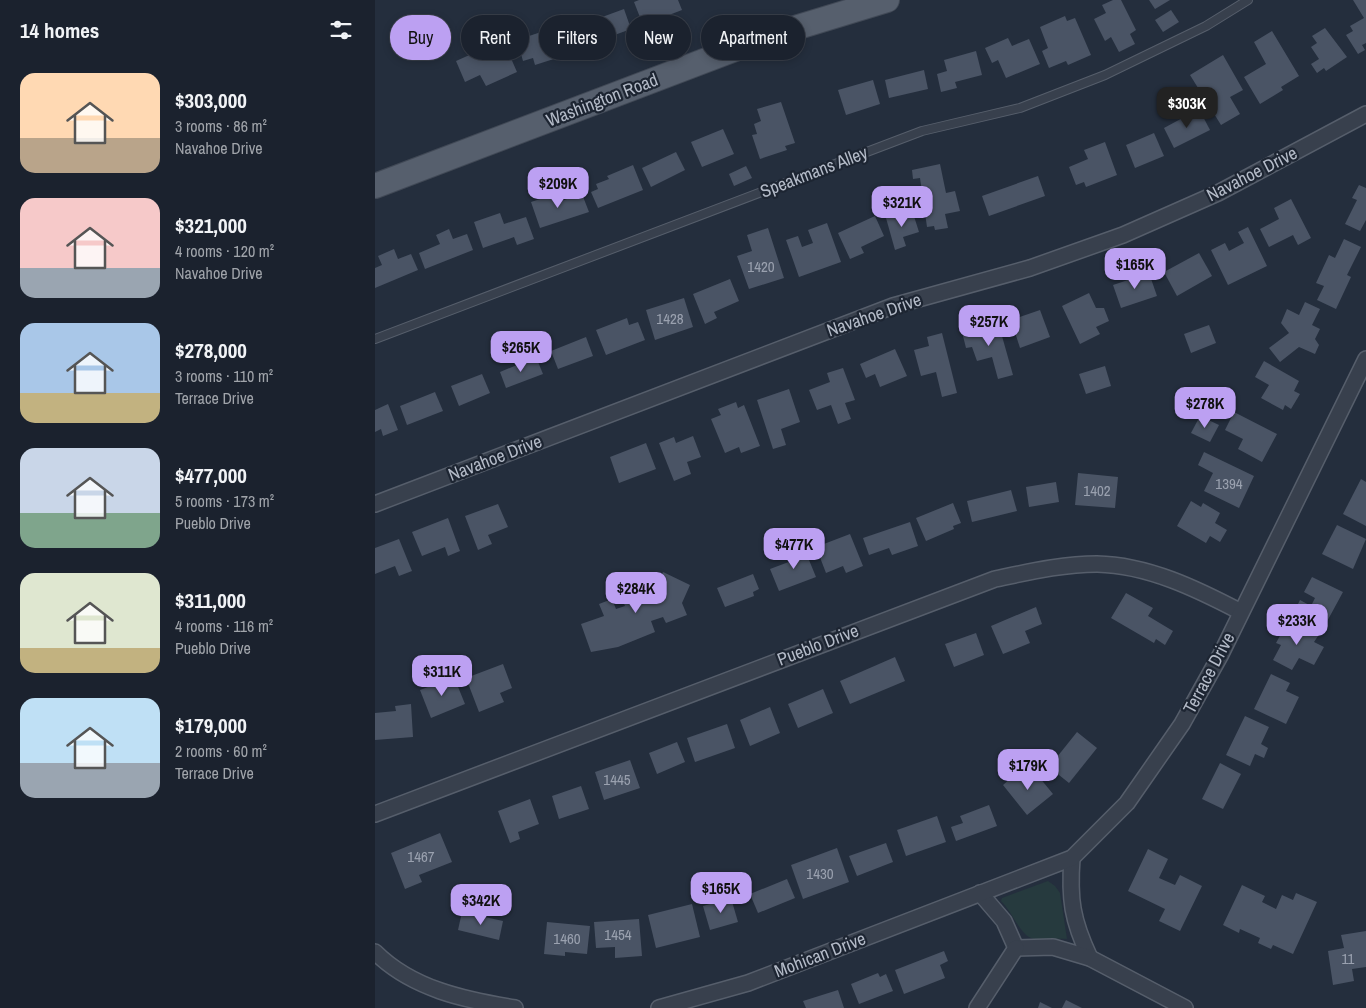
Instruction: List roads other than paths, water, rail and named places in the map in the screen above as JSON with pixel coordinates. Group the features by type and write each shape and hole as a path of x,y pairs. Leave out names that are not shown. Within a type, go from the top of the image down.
{"main road":[{"name":"Washington Road","path":"375,186 772,35 887,0"}],"street":[{"name":"Navahoe Drive","path":"375,504 893,306 1030,268 1123,235 1218,193 1366,114"},
{"name":"Terrace Drive","path":"980,894 1072,858 1127,803 1182,724 1241,612 1366,359"},
{"name":"Pueblo Drive","path":"375,814 995,579 1051,568 1098,564 1150,572 1203,593 1241,612"},
{"name":"Pueblo Drive","path":"375,801 401,804"},
{"path":"1072,858 1069,890 1077,930 1089,958"},
{"path":"980,894 1004,921 1016,948"},
{"name":"Mohican Drive","path":"659,1008 748,983 980,894"},
{"path":"1016,948 1053,947 1089,958 1185,1008"},
{"path":"977,1008 1016,948"},
{"path":"375,952 385,962 430,988 478,1002 515,1008"}],"lane":[{"name":"Speakmans Alley","path":"375,339 922,131 1019,108 1105,75 1206,26 1249,0"}]}
